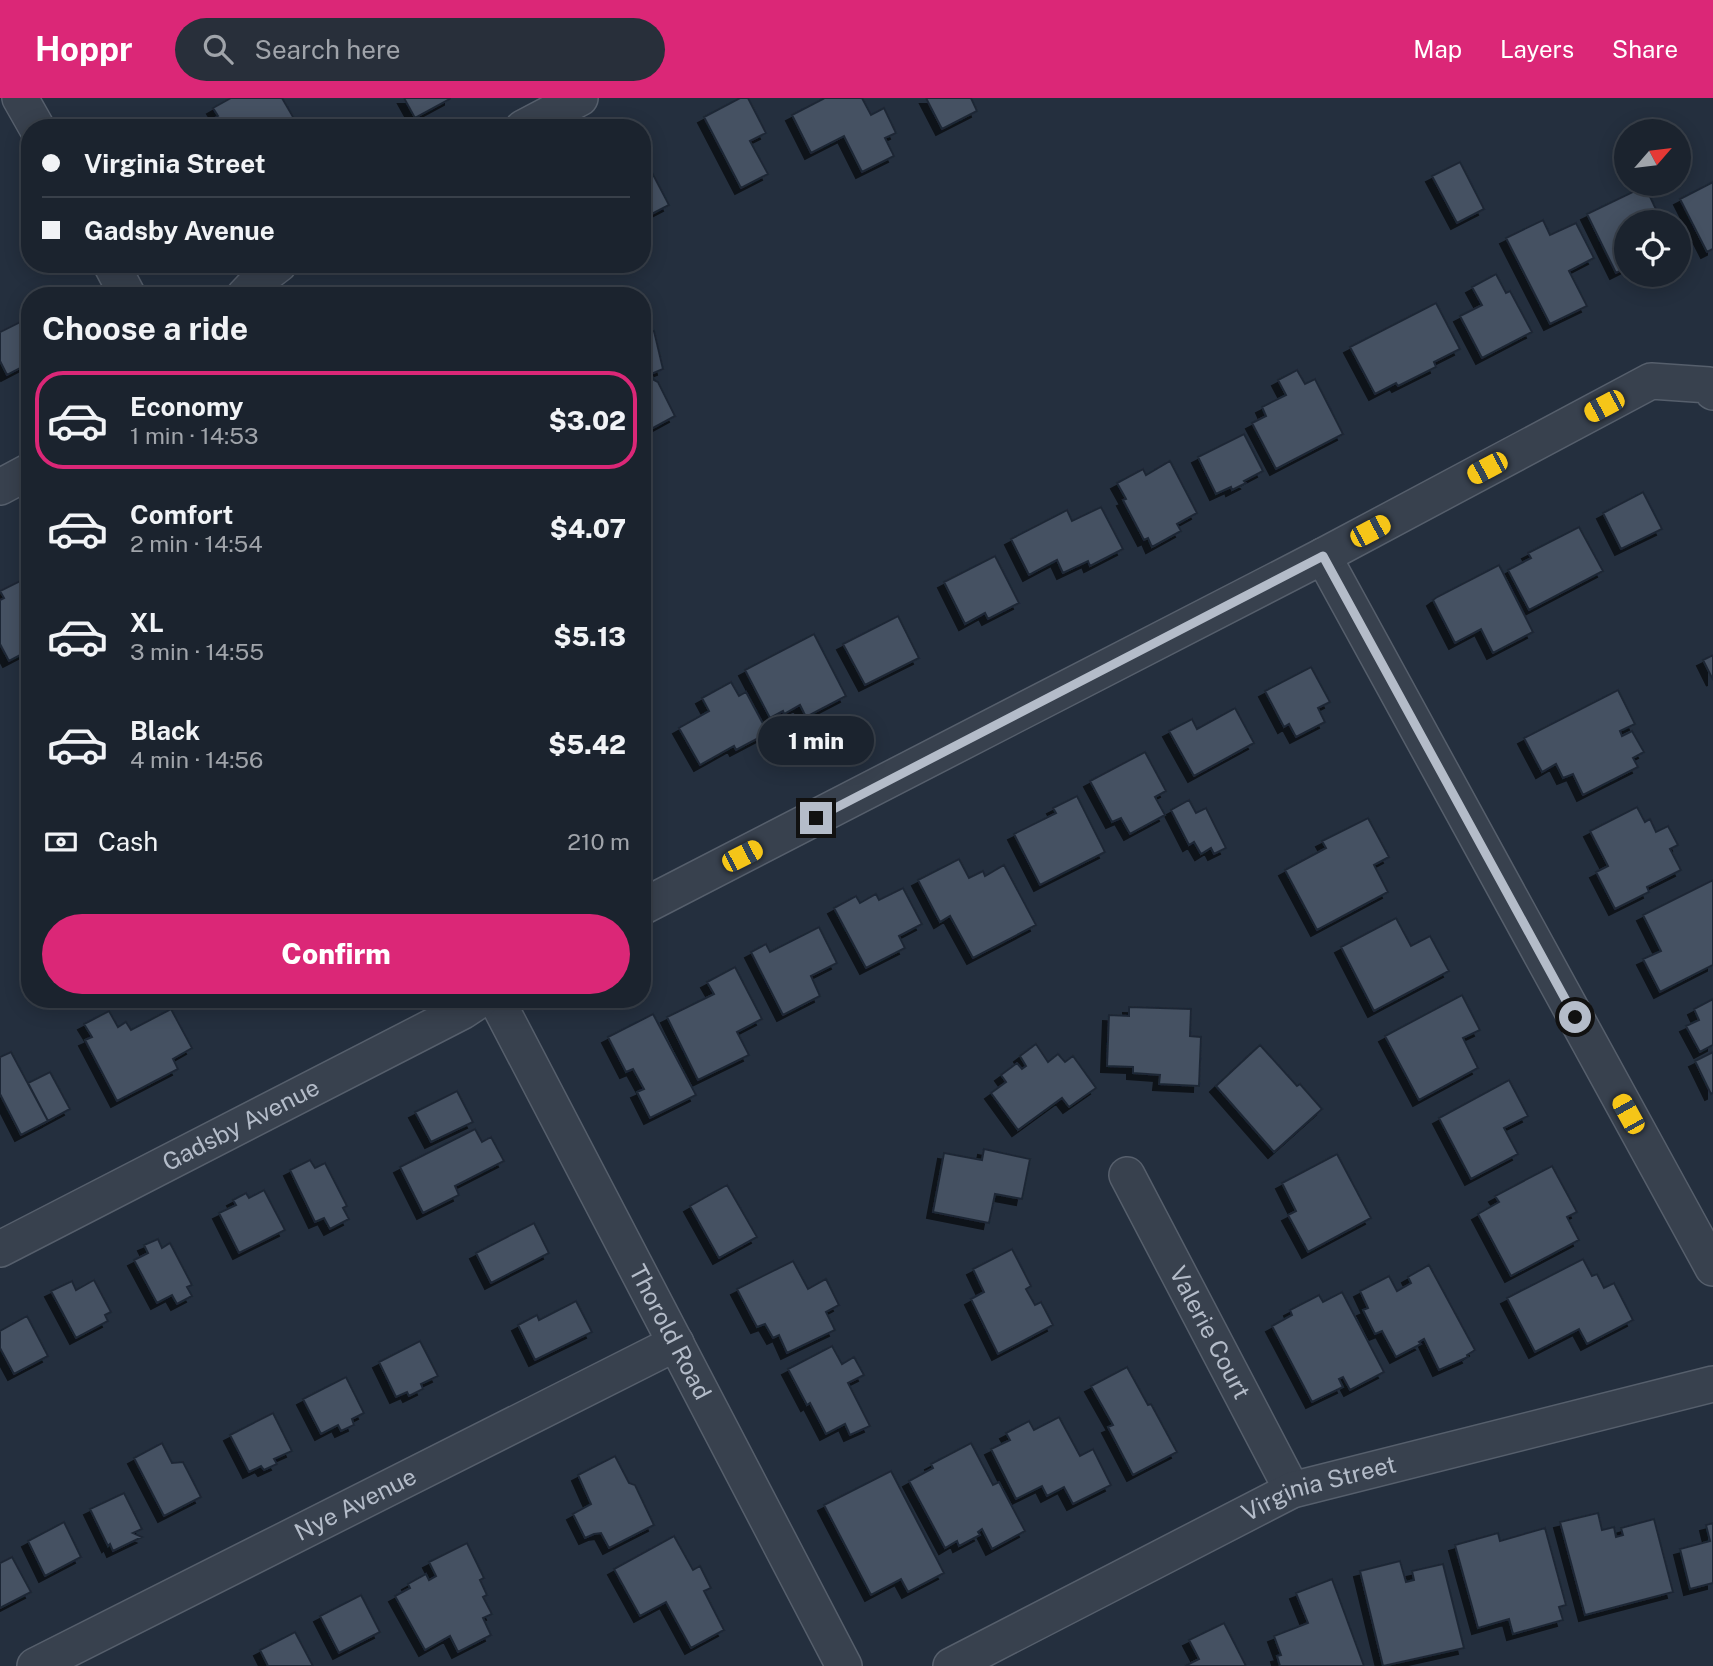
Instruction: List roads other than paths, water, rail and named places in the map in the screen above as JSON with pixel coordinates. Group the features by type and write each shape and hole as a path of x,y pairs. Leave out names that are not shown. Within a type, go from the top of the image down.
{"street":[{"path":"20,98 32,119"},
{"path":"540,119 580,98"},
{"path":"253,287 267,273"},
{"path":"651,903 1323,556 1651,381 1709,385 1713,392"},
{"path":"0,487 21,476"},
{"path":"1323,556 1713,1268"},
{"name":"Gadsby Avenue","path":"0,1249 468,1008"},
{"name":"Thorold Road","path":"501,1008 844,1666"},
{"name":"Valerie Court","path":"1127,1175 1292,1490"},
{"name":"Nye Avenue","path":"35,1666 676,1343"},
{"name":"Virginia Street","path":"951,1666 1292,1490 1713,1384"}]}
